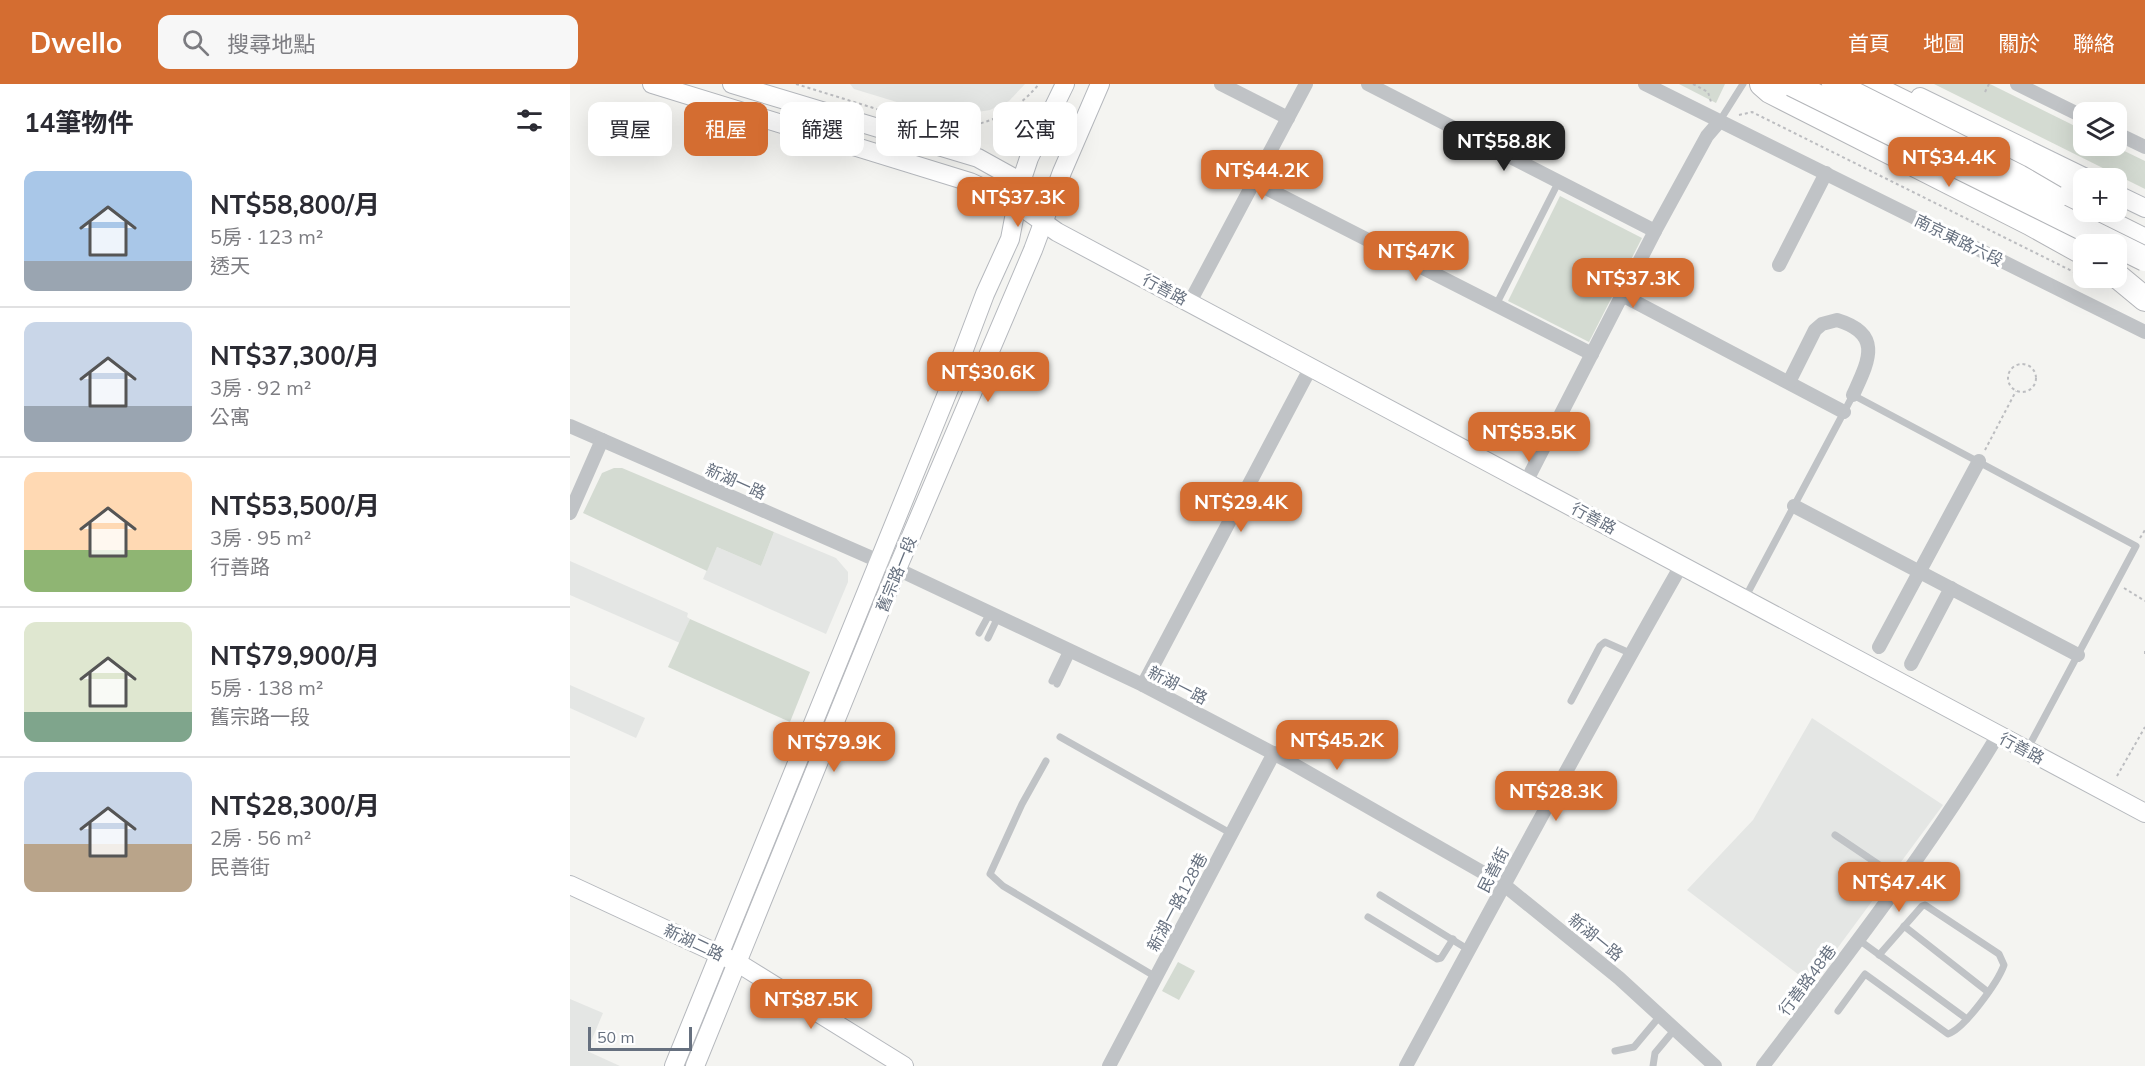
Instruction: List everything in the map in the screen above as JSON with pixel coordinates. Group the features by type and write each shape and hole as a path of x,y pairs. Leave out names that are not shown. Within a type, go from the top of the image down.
{"highway":[{"path":"1762,84 1770,91 2073,247"},
{"path":"1799,91 1846,86 2073,187"},
{"path":"1846,86 2073,200"},
{"path":"1846,86 2019,177 2074,210 2145,262"},
{"path":"1799,91 2145,262"},
{"path":"2127,218 2145,222"},
{"path":"2114,222 2145,241"},
{"path":"2127,284 2145,299"}],"main road":[{"name":"行善路","path":"652,84 970,182 1016,203 1042,223 2145,813"},
{"path":"734,84 978,158 1021,182 1042,223"},
{"name":"舊宗路一段","path":"674,1066 947,394 985,294 1010,239 1016,203 1029,158 1065,84"},
{"name":"舊宗路一段","path":"695,1066 897,569 1100,84"},
{"path":"1777,84 1799,91 2088,234"},
{"path":"1893,84 2073,172"},
{"path":"2127,199 2145,207"},
{"path":"2127,254 2145,262"},
{"name":"新湖二路","path":"570,885 738,963 904,1066"}],"street":[{"path":"1221,84 1288,118"},
{"path":"1191,302 1306,84"},
{"path":"1368,84 1654,231"},
{"name":"南京東路六段","path":"1645,84 2145,332"},
{"path":"2017,84 2073,112"},
{"path":"1526,482 1654,231 1707,136 1719,122"},
{"path":"2127,138 2145,147"},
{"path":"1779,265 1826,173"},
{"path":"1254,182 1592,354"},
{"path":"1622,295 1844,412"},
{"path":"1789,382 1815,330 1822,324 1837,320 1857,328 1866,340 1870,357 1853,395"},
{"path":"1143,685 1311,367"},
{"name":"新湖一路","path":"570,426 897,569 1143,685 1274,753 1503,884 1619,978 1715,1066"},
{"path":"570,513 602,440"},
{"path":"1879,646 1979,461"},
{"path":"1794,506 2078,655"},
{"name":"民善街","path":"1406,1066 1503,884 1682,564"},
{"path":"1911,664 1951,588"},
{"name":"行善路48巷","path":"1763,1066 1903,881 1951,812 1998,735"},
{"name":"新湖一路128巷","path":"1109,1066 1274,753"}],"lane":[{"path":"1719,122 1743,84"},
{"path":"1496,305 1558,183"},
{"path":"1745,598 1853,395 1979,461 2136,546 2027,750"},
{"path":"979,633 994,615"},
{"path":"988,638 994,615"},
{"path":"1571,701 1600,646 1605,642 1632,654"},
{"path":"1054,683 1070,651"},
{"path":"1060,737 1232,834"},
{"path":"1046,761 1022,804 990,874 1003,886 1156,977"},
{"path":"1835,835 1903,881"},
{"path":"1380,895 1469,950"},
{"path":"1838,1011 1865,974 1944,1033 1953,1033 1967,1019 2000,976 2004,965 1999,954 1925,905 1879,955"},
{"path":"1368,917 1437,958 1441,958 1453,939"},
{"path":"1904,926 1988,992"},
{"path":"1859,940 1967,1019"},
{"path":"1615,1051 1634,1047 1660,1016"},
{"path":"1652,1066 1656,1053 1675,1029"}],"path":[{"path":"796,84 928,125 956,128 984,124 1008,113 1027,98 1039,84"},
{"path":"1693,84 1708,92 1711,102"},
{"path":"1986,92 1989,84"},
{"path":"1736,116 1752,112 2073,272"},
{"path":"2019,364 2029,366 2036,377 2034,387 2026,392 2016,391 2009,384 2011,370 2019,364"},
{"path":"1979,461 2016,391"},
{"path":"2116,583 2145,601"},
{"path":"2117,776 2145,727"}],"shaded area":[{"path":"850,84 1025,84 1009,101 993,102 993,109 981,111 981,102 897,102 854,89"},
{"path":"1679,84 1725,84 1716,103"},
{"path":"1934,84 1990,84 2073,125 2073,153"},
{"path":"2127,152 2145,161 2145,189 2127,180 2127,168 2103,168 2079,156 2127,156"},
{"path":"1560,196 1642,238 1589,342 1508,301"},
{"path":"614,468 622,468 774,532 761,566 717,547 707,571 583,513 602,473"},
{"path":"774,532 836,558 848,572 848,582 826,634 703,579 717,547 761,566"},
{"path":"570,561 688,613 687,617 690,619 680,643 570,595"},
{"path":"690,619 810,672 790,722 668,667"},
{"path":"570,685 645,718 636,738 570,708"},
{"path":"1812,718 1943,805 1811,984 1687,890 1753,820"},
{"path":"1178,962 1195,971 1179,1000 1162,991"},
{"path":"570,999 603,1013 587,1051 620,1066 570,1066"}]}
